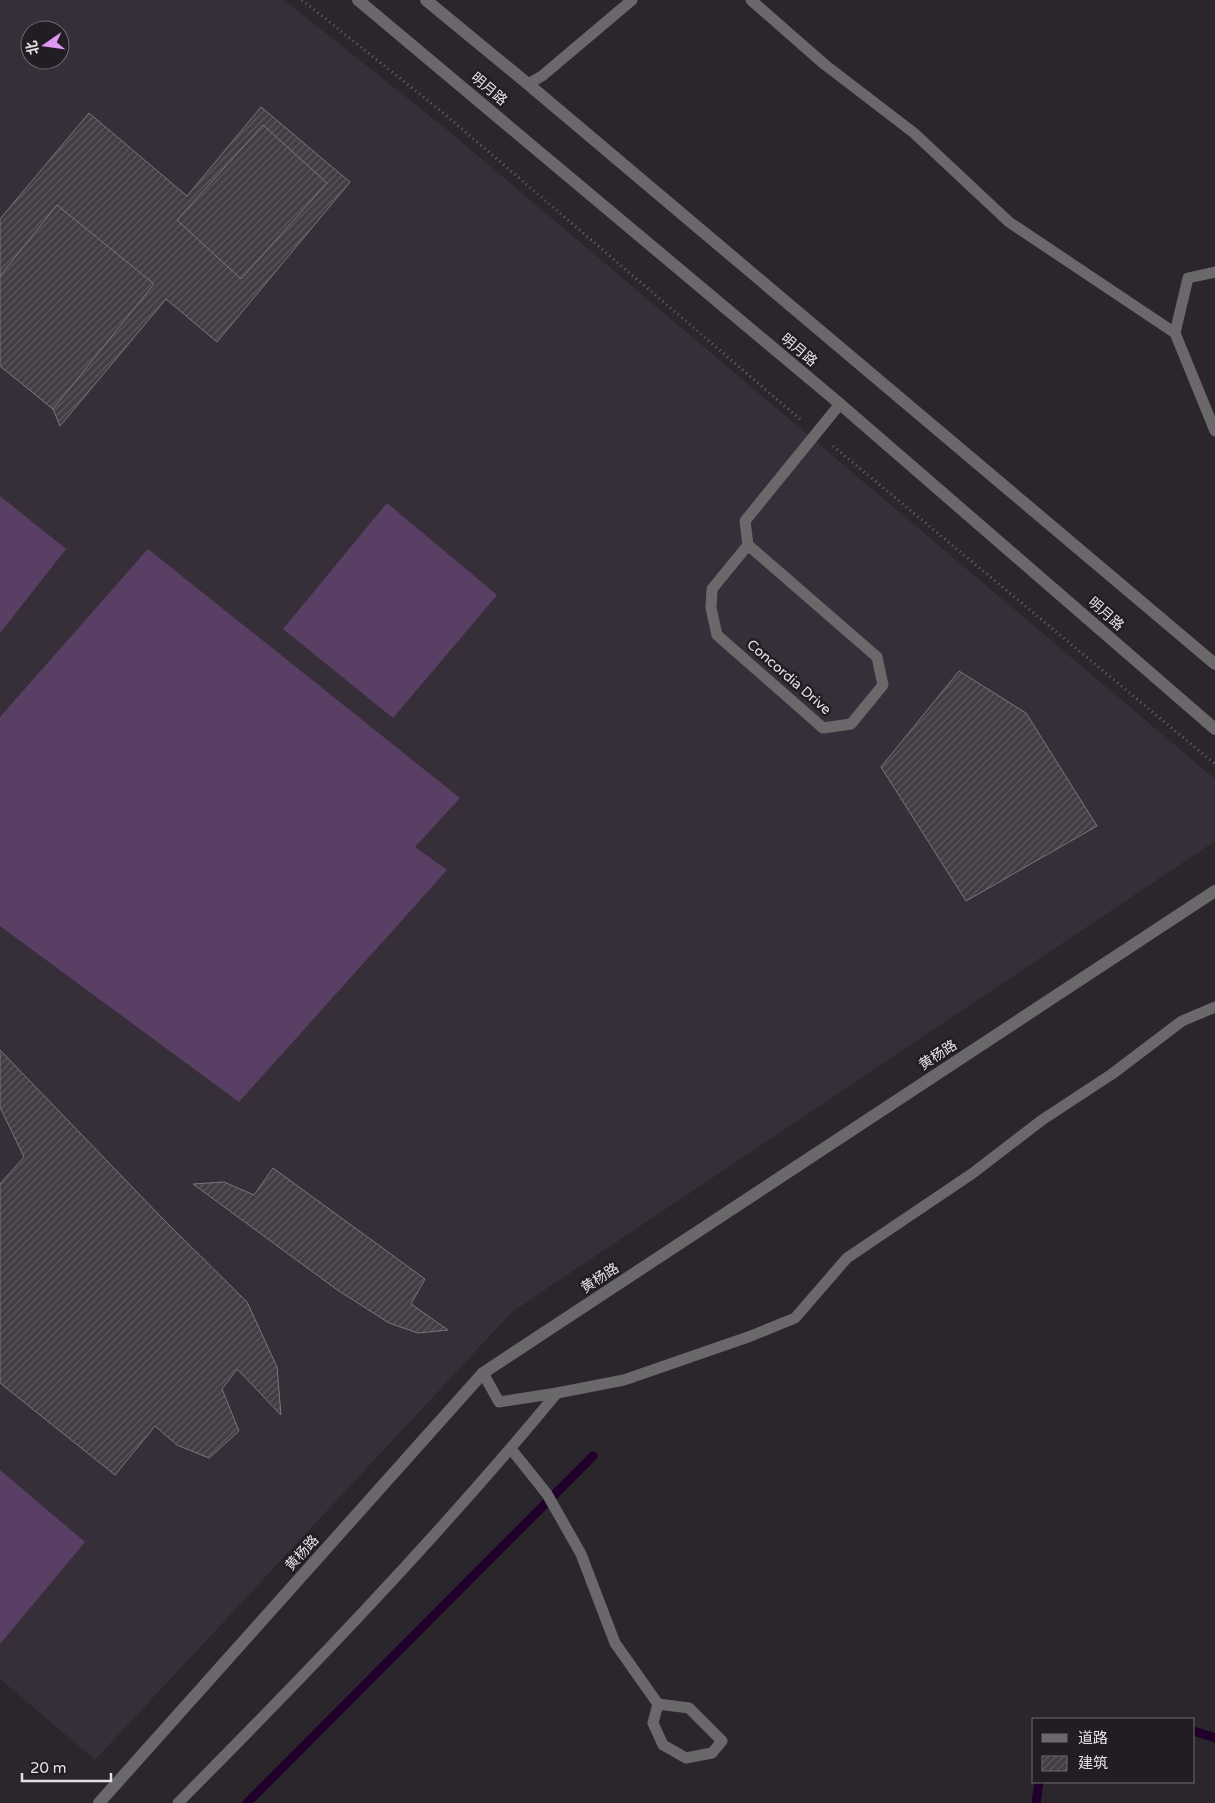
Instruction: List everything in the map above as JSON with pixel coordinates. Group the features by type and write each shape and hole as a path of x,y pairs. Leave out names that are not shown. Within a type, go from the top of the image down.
{"street":[{"name":"明月路","path":"358,0 840,404 1215,729"},
{"name":"明月路","path":"426,0 1215,664"},
{"name":"黄杨路","path":"99,1803 484,1373 1215,891"}],"lane":[{"path":"528,84 542,76 632,0"},
{"path":"752,0 824,64 914,133 1009,222 1175,333 1215,431"},
{"path":"1175,333 1188,278 1215,272"},
{"path":"748,545 745,521 840,404"},
{"name":"Concordia Drive","path":"748,545 877,657 883,685 851,724 823,728 717,635 711,608 712,588 748,545"},
{"path":"484,1373 499,1402 557,1394 624,1380 751,1336 794,1318 847,1258 972,1173 1042,1120 1112,1074 1182,1021 1215,1007"},
{"path":"178,1803 245,1736 441,1529 557,1394"},
{"path":"511,1449 547,1494 582,1554 614,1643 658,1704 689,1708 722,1741 712,1752 686,1758 663,1745 653,1724 658,1704"}],"path":[{"path":"302,0 441,110 817,433 1215,764"}],"shaded area":[{"path":"0,0 284,0 445,128 1215,779 1215,841 512,1312 95,1760 0,1679"},
{"path":"0,496 66,549 0,633"},
{"path":"387,503 497,595 393,718 283,629"},
{"path":"148,549 460,798 415,847 447,870 239,1102 0,926 0,717"},
{"path":"0,1470 85,1542 0,1644"}],"building":[{"path":"261,107 350,182 217,342 166,299 60,426 53,409 0,365 0,219 89,113 187,196"},
{"path":"263,125 327,183 241,279 177,220"},
{"path":"57,205 154,284 53,409 0,366 0,276"},
{"path":"959,671 1026,713 1097,826 966,901 881,767"},
{"path":"0,1050 165,1221 247,1302 277,1367 281,1415 237,1369 222,1389 239,1431 209,1458 177,1445 155,1426 115,1475 0,1383 0,1184 24,1157 0,1107"},
{"path":"273,1168 425,1279 411,1304 448,1330 418,1333 389,1323 336,1289 193,1184 224,1182 254,1195"}],"waterway":[{"path":"247,1803 593,1456"},
{"path":"1195,1731 1215,1738"},
{"path":"1036,1803 1039,1783"}]}
